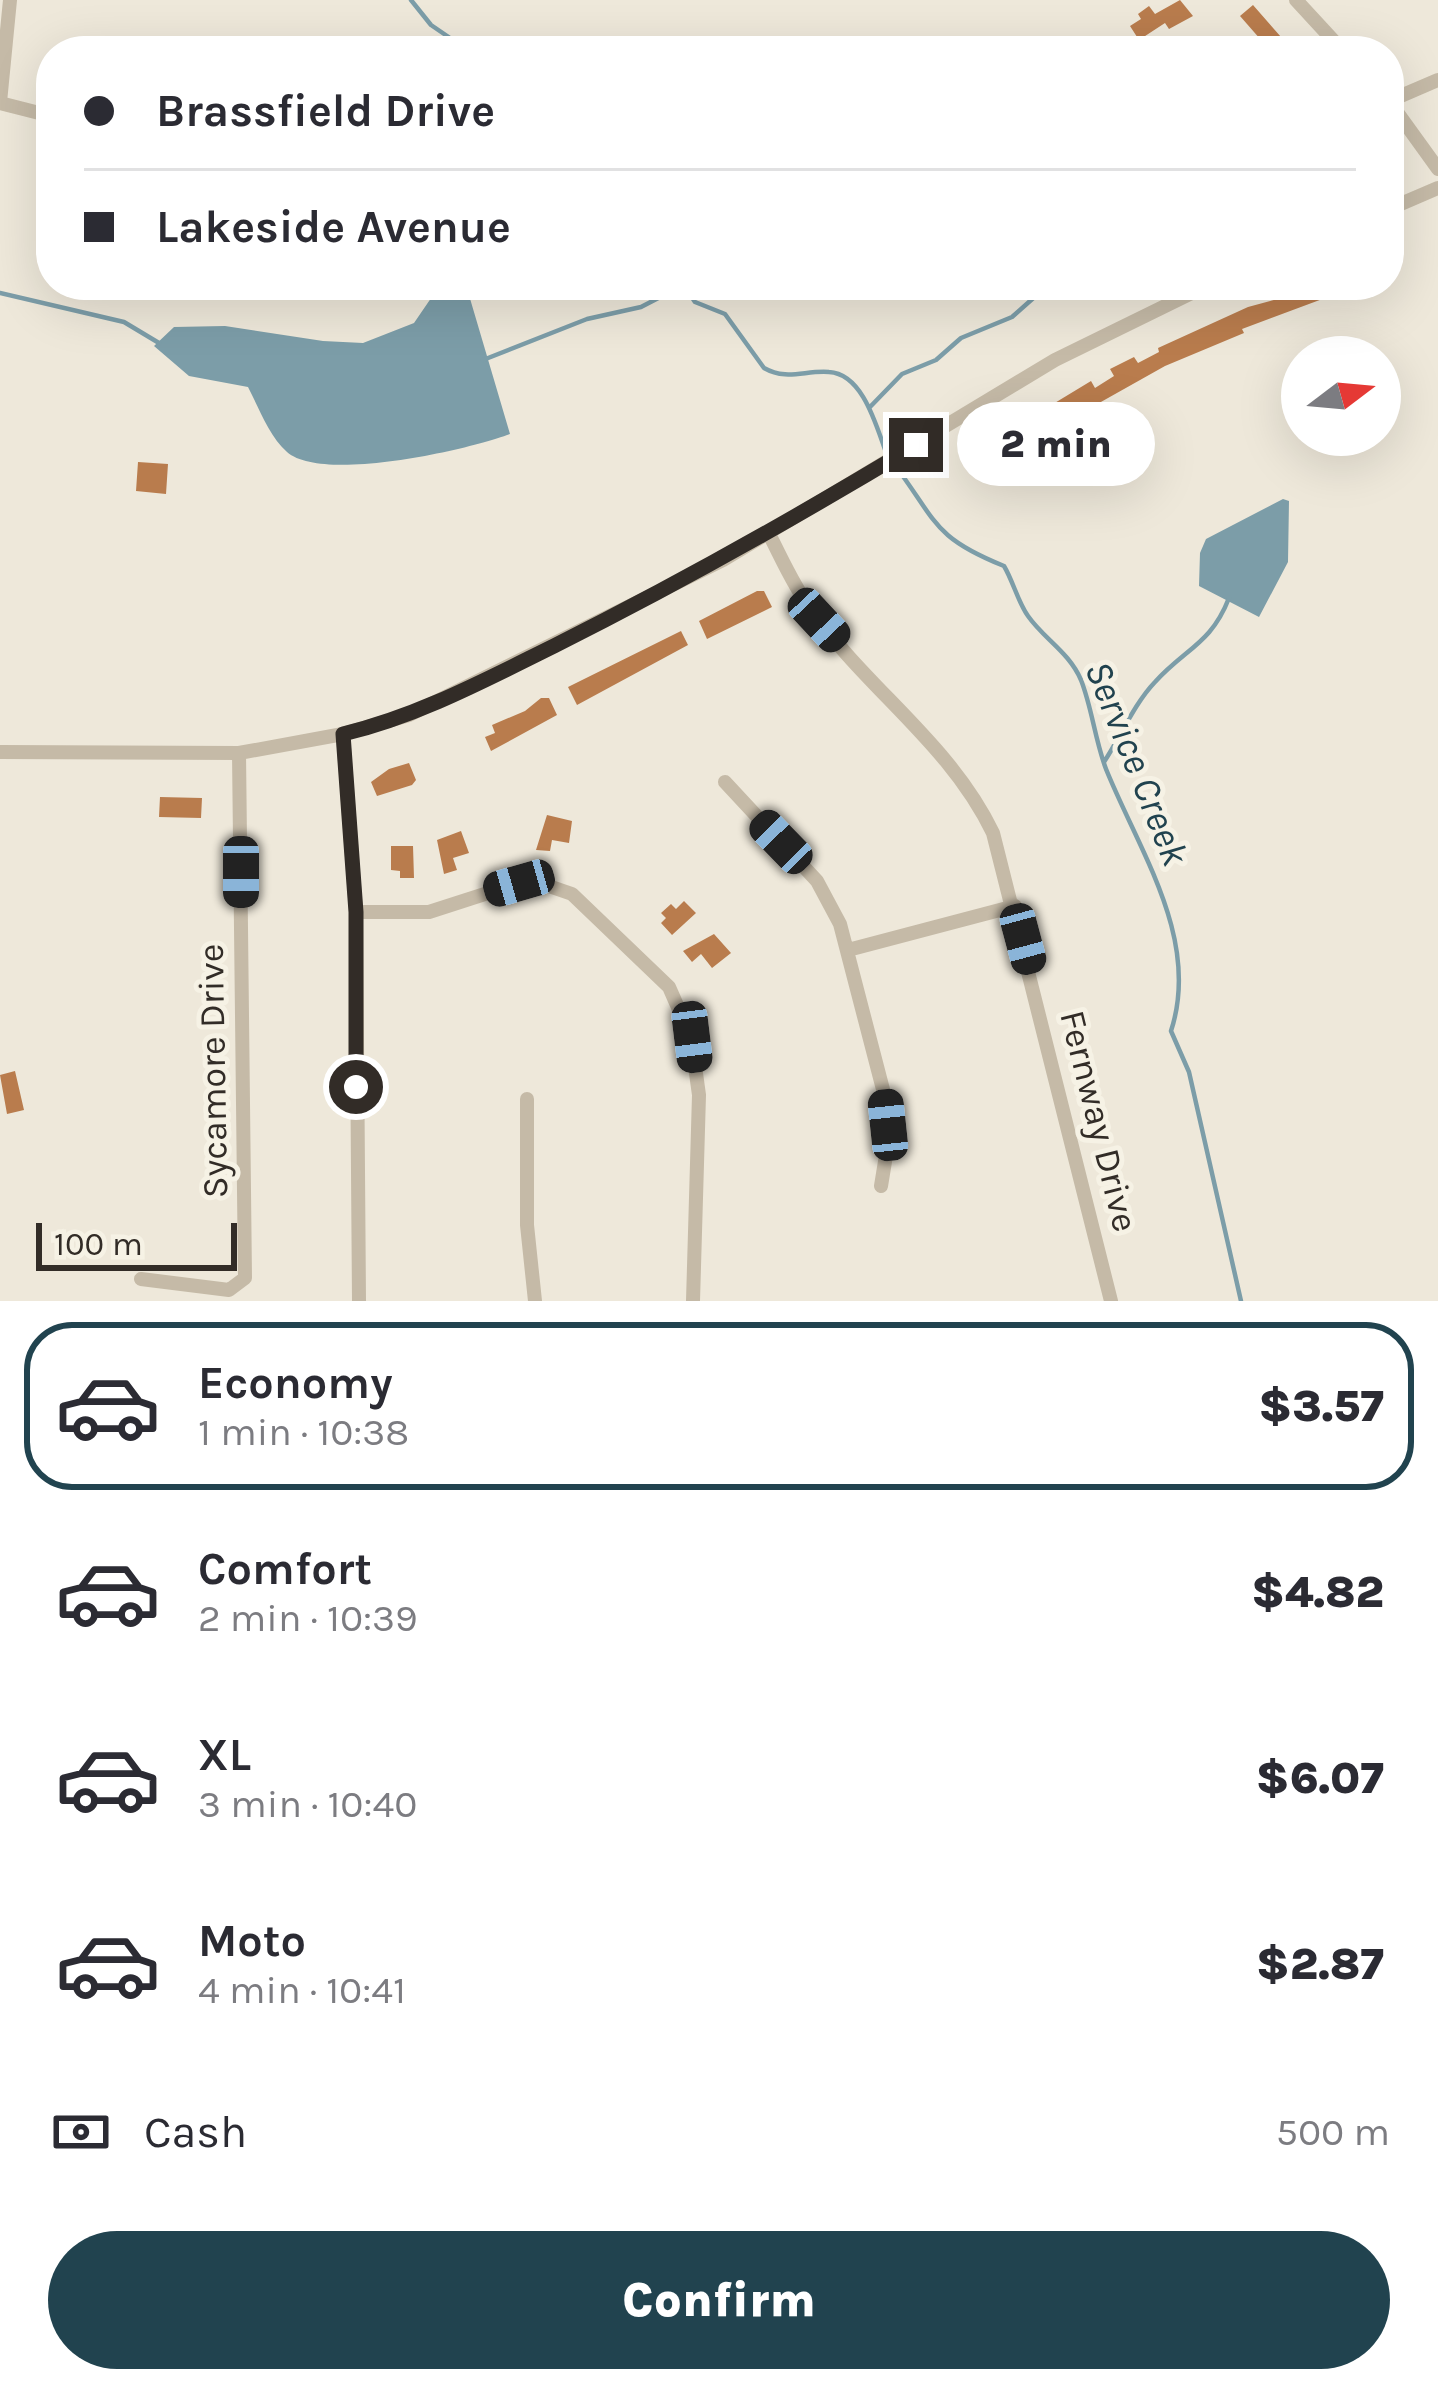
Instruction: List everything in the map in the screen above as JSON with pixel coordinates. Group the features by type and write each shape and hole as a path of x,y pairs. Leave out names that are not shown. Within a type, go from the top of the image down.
{"street":[{"path":"10,0 0,103 36,112"},
{"path":"1296,0 1328,36"},
{"path":"1404,95 1438,80"},
{"path":"1404,122 1438,169"},
{"path":"1404,203 1438,188"},
{"path":"0,752 239,753 387,723 453,696 769,534 1055,360 1177,300"},
{"name":"Fernway Drive","path":"769,534 819,620 960,774 993,833 1112,1301"},
{"path":"343,734 356,912 359,1301"},
{"name":"Sycamore Drive","path":"142,1279 230,1289 245,1278 239,753"},
{"path":"725,782 817,881 836,913 886,1101 889,1137 881,1186"},
{"path":"356,912 429,912 519,883 540,883 572,894 669,986 692,1037 699,1095 693,1301"},
{"path":"848,950 1015,906"},
{"path":"527,1099 527,1225 535,1301"}],"water":[{"path":"430,300 470,300 510,434 396,461 331,465 305,461 287,452 275,438 248,387 189,376 154,346 174,327 225,326 363,343 414,323"},
{"path":"1283,499 1289,501 1288,562 1259,617 1199,586 1200,553 1206,539"}],"building":[{"path":"1180,0 1193,16 1169,29 1165,23 1136,36 1130,26 1141,19 1138,14 1149,6 1155,14"},
{"path":"1253,5 1280,36 1258,36 1240,16"},
{"path":"1274,300 1320,300 1242,329 1244,333 1165,366 1035,439 1025,421 1091,381 1095,388 1114,376 1110,369 1134,357 1138,363 1159,352 1158,348"},
{"path":"1005,432 1022,461 994,477 982,457 997,448 991,440"},
{"path":"138,462 168,464 166,494 136,491"},
{"path":"764,591 772,607 707,639 699,621"},
{"path":"681,631 688,645 577,705 568,687"},
{"path":"541,698 549,698 557,715 491,751 485,737 495,733 492,725 525,711"},
{"path":"409,763 416,780 412,785 377,796 371,782"},
{"path":"160,797 202,798 201,818 159,817"},
{"path":"547,815 572,821 569,843 552,840 550,851 536,850"},
{"path":"461,831 469,853 453,858 457,870 444,874 437,840"},
{"path":"391,846 413,846 414,878 400,878 400,871 391,870"},
{"path":"684,901 696,913 672,935 661,923 666,918 661,913"},
{"path":"714,934 731,953 712,968 701,954 692,962 683,951"},
{"path":"15,1071 24,1110 7,1114 0,1075"}],"waterway":[{"name":"Service Creek","path":"411,0 447,36"},
{"path":"0,293 124,322 159,343"},
{"path":"483,360 587,319 654,300"},
{"name":"Service Creek","path":"694,300 725,314 764,368 788,374 829,372 851,382 867,404 887,455"},
{"path":"869,408 902,374 936,360 961,338 1012,317 1031,300"},
{"name":"Service Creek","path":"894,464 938,526 962,546 1004,566 1028,616 1070,661 1081,680 1106,769 1172,929 1178,997 1171,1031 1189,1072 1241,1301"},
{"path":"1104,762 1147,691 1206,636 1229,598"}],"route":[{"path":"356,1087 356,912 343,734 387,723 453,696 630,608 769,534 916,445"}]}
